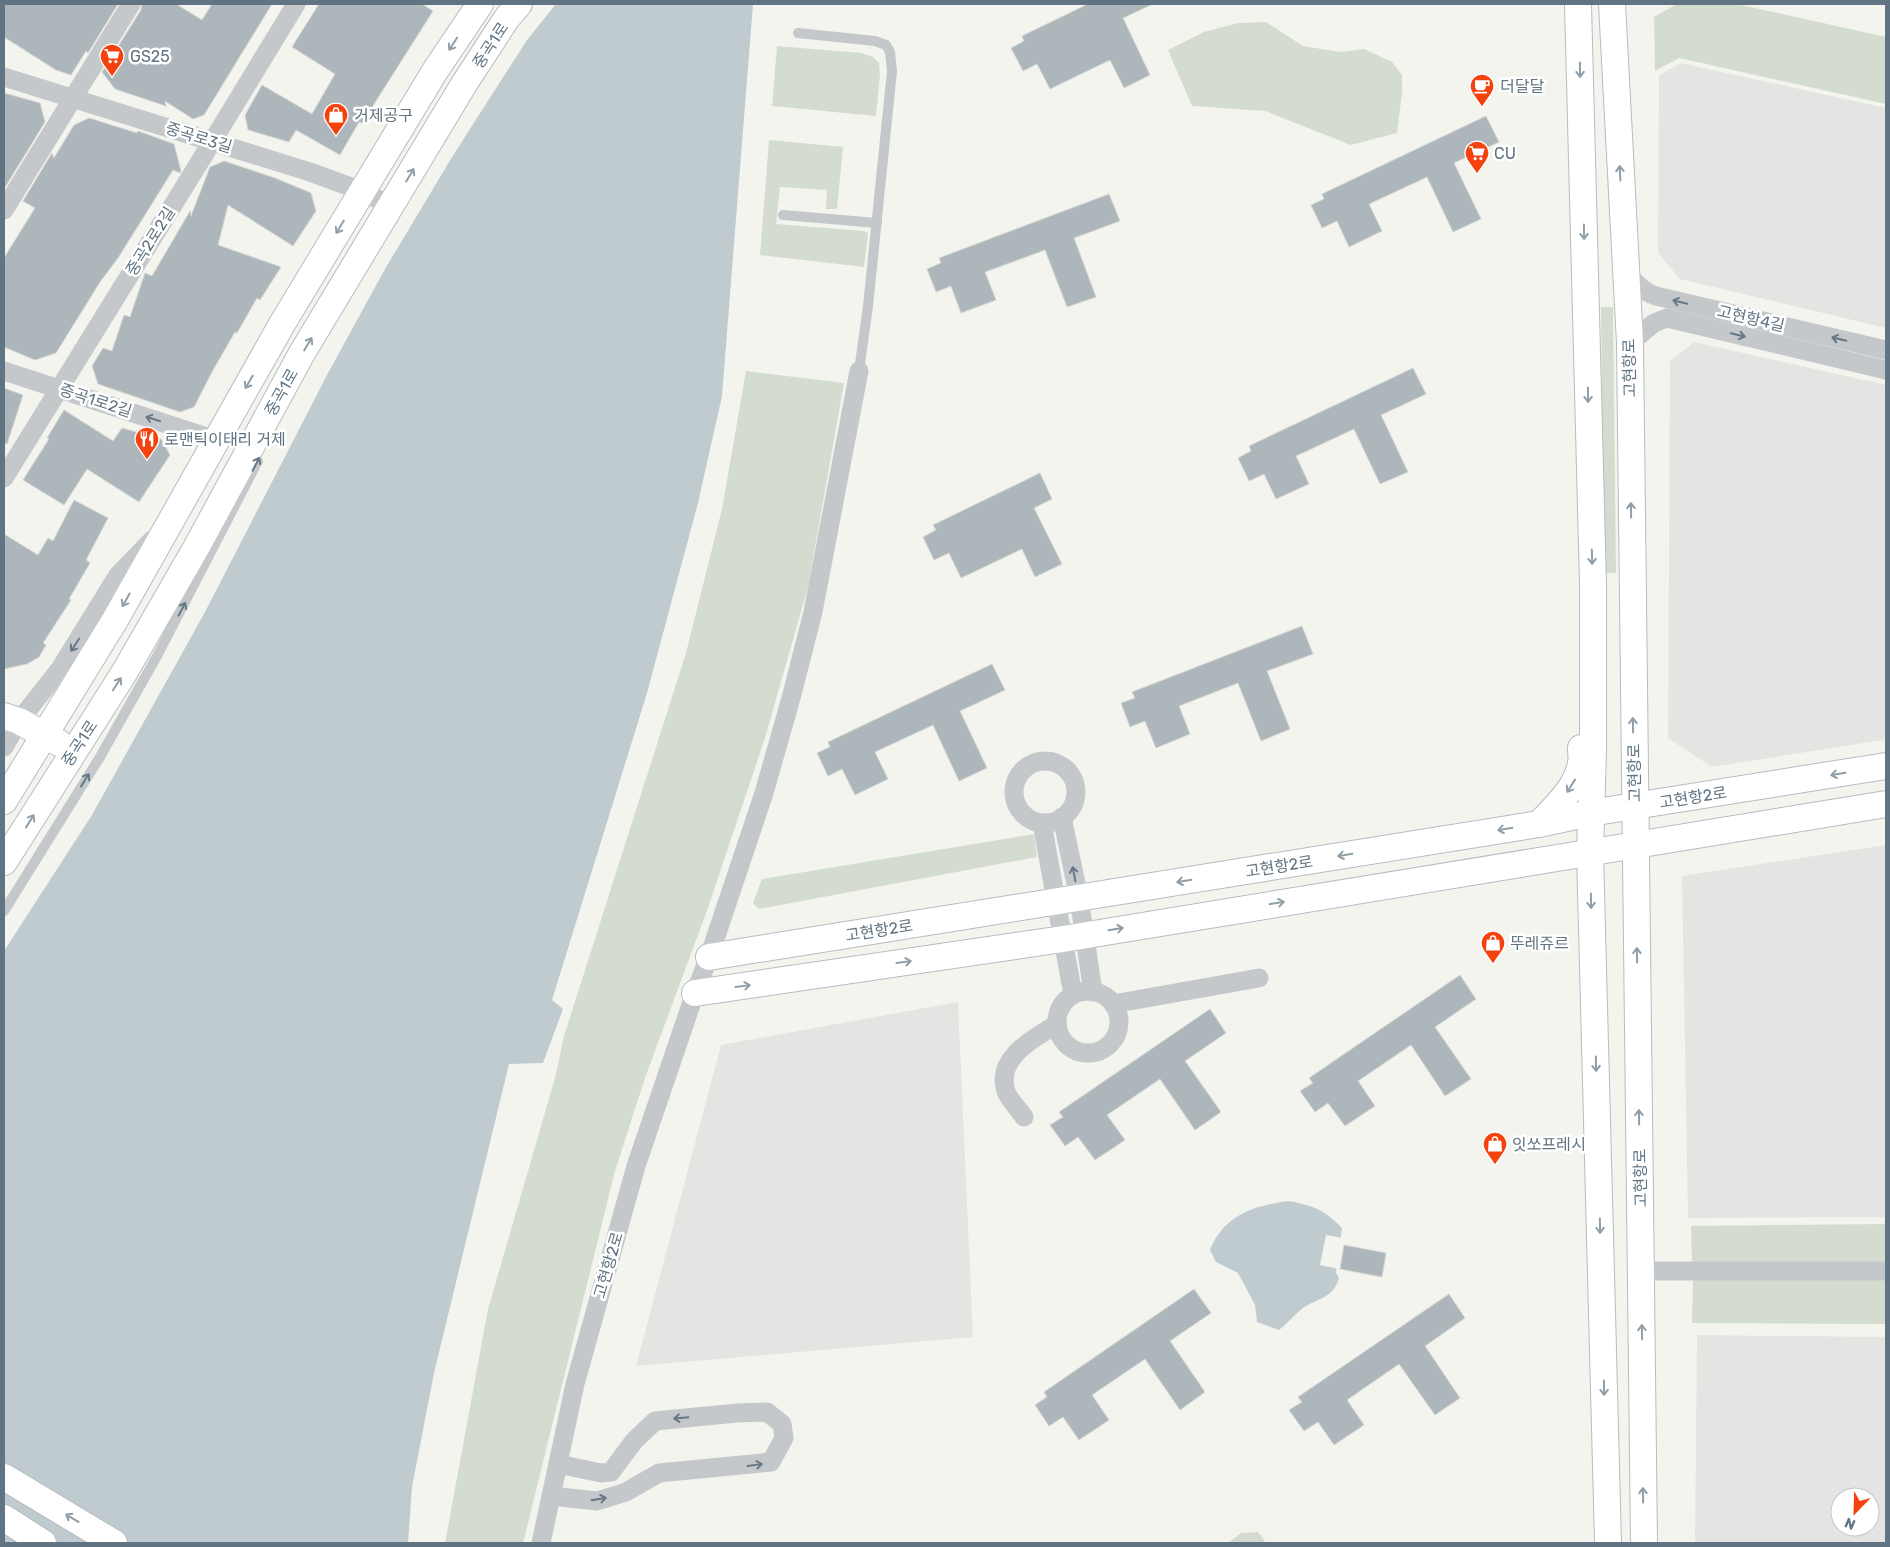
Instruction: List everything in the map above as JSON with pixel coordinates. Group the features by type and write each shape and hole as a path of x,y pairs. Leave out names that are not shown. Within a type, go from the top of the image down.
{"street":[{"path":"4,210 131,4"},
{"name":"중곡2로2길","path":"4,478 296,4"},
{"name":"중곡1로","path":"4,801 115,620 282,324 435,71 480,4"},
{"name":"중곡1로","path":"4,862 124,673 287,381 464,84 518,4"},
{"path":"1572,4 1579,31"},
{"path":"1578,4 1593,585 1593,749 1590,852 1608,1543"},
{"name":"고현항로","path":"1612,4 1630,343 1644,1543"},
{"path":"1614,39 1626,4"},
{"name":"중곡로3길","path":"4,77 310,172 362,191 391,206"},
{"name":"고현항4길","path":"1625,272 1639,287 1656,296 1886,350"},
{"name":"고현항4길","path":"1630,343 1654,322 1667,318 1886,370"},
{"name":"중곡1로2길","path":"4,371 216,440"},
{"path":"709,957 764,792 813,612 859,371"},
{"path":"4,747 11,719 60,669 118,575 168,524"},
{"path":"1539,824 1560,802 1574,782 1581,764 1579,618 1593,585"},
{"path":"11,719 45,734 73,752"},
{"path":"1054,762 1063,766 1070,774 1075,784 1076,794 1073,805 1062,817 1048,823 1042,823 1029,819 1022,812 1016,804 1014,794 1015,784 1025,768 1034,763 1054,762"},
{"name":"고현항2로","path":"541,1543 574,1384 636,1166 709,957 1539,824 1635,806 1886,766"},
{"path":"695,993 1073,936 1886,804"},
{"path":"1062,817 1067,900 1073,936 1073,995"},
{"path":"1042,823 1067,900"},
{"path":"1073,936 1093,992"},
{"path":"1113,1004 1259,978"},
{"path":"1087,991 1093,992 1106,997 1113,1004 1118,1014 1119,1024 1116,1035 1110,1043 1102,1050 1092,1053 1072,1049 1062,1038 1057,1024 1058,1014 1062,1005 1073,995 1087,991"},
{"path":"1024,1117 1006,1091 1004,1070 1018,1051 1057,1024"},
{"path":"1641,1271 1886,1271"},
{"path":"551,1496 597,1501 626,1492 659,1473 749,1466 771,1462 784,1438 782,1424 767,1412 655,1421 634,1441 612,1472 601,1473 558,1464"},
{"path":"4,1477 114,1543"},
{"path":"4,1518 43,1543"}],"lane":[{"path":"798,33 883,43 888,48 891,58 892,72 877,223 859,371"},
{"path":"783,215 877,223"},
{"path":"269,436 287,381"},
{"path":"4,911 100,757 157,656 262,453"}],"shaded area":[{"path":"556,4 753,4 722,396 698,503 647,693 552,1000 563,1009 543,1063 509,1064 434,1373 412,1487 408,1543 4,1543 4,951 92,815 205,612 327,375 385,269 452,157 527,40"},
{"path":"1677,4 1737,4 1886,37 1886,104 1679,58 1655,71 1654,17"},
{"path":"1266,22 1303,46 1341,52 1364,49 1392,62 1402,75 1402,93 1397,133 1351,145 1265,111 1192,106 1168,50 1204,32 1238,23"},
{"path":"777,46 861,53 873,57 879,63 880,76 876,116 772,106"},
{"path":"1681,63 1886,108 1886,328 1680,279 1658,253 1659,75"},
{"path":"769,140 843,147 837,209 826,209 827,190 780,187 776,224 864,231 868,233 864,267 760,255"},
{"path":"1601,307 1613,307 1616,573 1604,573"},
{"path":"1694,342 1886,385 1886,737 1883,740 1712,767 1668,738 1670,361"},
{"path":"746,371 844,383 808,587 765,738 708,908 645,1078 615,1171 523,1543 445,1543 488,1309 555,1078 564,1036 686,653 722,509"},
{"path":"1034,834 1037,857 759,909 753,903 762,879"},
{"path":"1886,845 1886,1217 1688,1218 1682,876"},
{"path":"958,1002 973,1337 636,1366 721,1045"},
{"path":"1288,1201 1318,1209 1342,1228 1336,1273 1339,1278 1329,1294 1303,1308 1279,1330 1257,1322 1255,1305 1238,1273 1216,1262 1210,1250 1223,1228 1241,1214 1252,1209"},
{"path":"1886,1224 1886,1263 1692,1264 1691,1226"},
{"path":"1693,1278 1886,1279 1886,1324 1692,1323"},
{"path":"1697,1335 1886,1337 1886,1543 1695,1543"},
{"path":"1258,1532 1266,1543 1228,1543 1241,1533"}],"pier":[{"path":"1326,1235 1343,1238 1339,1269 1320,1265"}],"building":[{"path":"4,4 118,4 88,53 86,51 71,75 56,70 4,37"},
{"path":"142,4 176,4 202,20 212,4 272,4 204,115 193,119 165,101 166,106 115,89 102,72 141,10"},
{"path":"319,4 422,4 433,11 362,123 359,122 340,155 296,130 289,142 248,130 245,115 262,85 312,114 335,74 292,47"},
{"path":"1088,4 1153,4 1123,18 1150,75 1124,88 1110,60 1050,89 1037,64 1023,71 1011,48 1024,41 1022,36"},
{"path":"4,93 40,103 45,122 4,189"},
{"path":"1486,116 1499,142 1454,163 1481,219 1453,232 1427,177 1369,204 1382,231 1349,247 1337,221 1322,228 1311,205 1324,199 1322,194"},
{"path":"89,118 137,133 138,131 174,144 181,171 180,173 173,170 56,353 35,360 4,347 4,258 35,208 23,201 52,153 54,158 74,125"},
{"path":"224,161 275,178 311,193 316,211 293,246 228,205 218,245 281,267 260,300 257,298 237,333 235,332 194,407 180,412 98,384 92,366 103,348 112,351 124,315 130,317 145,273 152,276 190,211 191,216 210,167"},
{"path":"1109,194 1120,221 1074,238 1096,297 1067,307 1045,250 985,272 996,300 961,313 951,286 936,292 927,269 941,263 939,258"},
{"path":"1413,368 1426,394 1381,415 1408,472 1380,484 1354,429 1296,456 1309,484 1276,499 1264,474 1249,481 1238,458 1251,451 1249,446"},
{"path":"4,388 23,395 7,444 4,443"},
{"path":"64,410 113,441 122,428 161,439 170,455 139,502 87,469 64,505 23,480 49,439 47,438"},
{"path":"1040,473 1052,499 1034,508 1062,564 1035,577 1022,549 961,578 949,553 934,560 923,537 936,530 933,525"},
{"path":"74,500 108,518 86,560 90,563 69,599 71,600 43,643 46,645 39,657 27,664 4,669 4,534 38,555 48,538 53,541"},
{"path":"1302,626 1313,654 1267,671 1290,729 1261,741 1238,683 1179,706 1190,734 1156,748 1145,721 1130,727 1121,703 1135,698 1132,692"},
{"path":"992,664 1005,690 960,711 987,768 959,781 933,725 875,752 888,779 855,795 842,769 828,776 817,753 830,747 828,742"},
{"path":"1460,975 1476,999 1435,1027 1471,1079 1445,1096 1411,1045 1358,1081 1375,1106 1345,1126 1328,1103 1315,1112 1300,1091 1313,1083 1309,1078"},
{"path":"1210,1009 1226,1033 1185,1061 1221,1112 1195,1130 1160,1079 1107,1115 1125,1140 1095,1160 1078,1137 1065,1146 1050,1125 1063,1117 1059,1112"},
{"path":"1344,1245 1386,1253 1382,1277 1340,1269"},
{"path":"1194,1289 1211,1313 1170,1341 1205,1392 1180,1410 1145,1359 1092,1395 1109,1420 1079,1440 1063,1417 1049,1426 1035,1405 1047,1397 1044,1392"},
{"path":"1449,1294 1465,1318 1425,1346 1460,1398 1435,1415 1399,1364 1347,1400 1364,1425 1334,1445 1318,1422 1304,1431 1289,1410 1302,1402 1298,1397"}],"place":[{"name":"GS25","path":"112,77"},
{"name":"더달달","path":"1482,107"},
{"name":"거제공구","path":"336,136"},
{"name":"CU","path":"1477,174"},
{"name":"로맨틱이태리 거제","path":"147,460"},
{"name":"뚜레쥬르","path":"1493,964"},
{"name":"잇쏘프레시","path":"1495,1165"}]}
